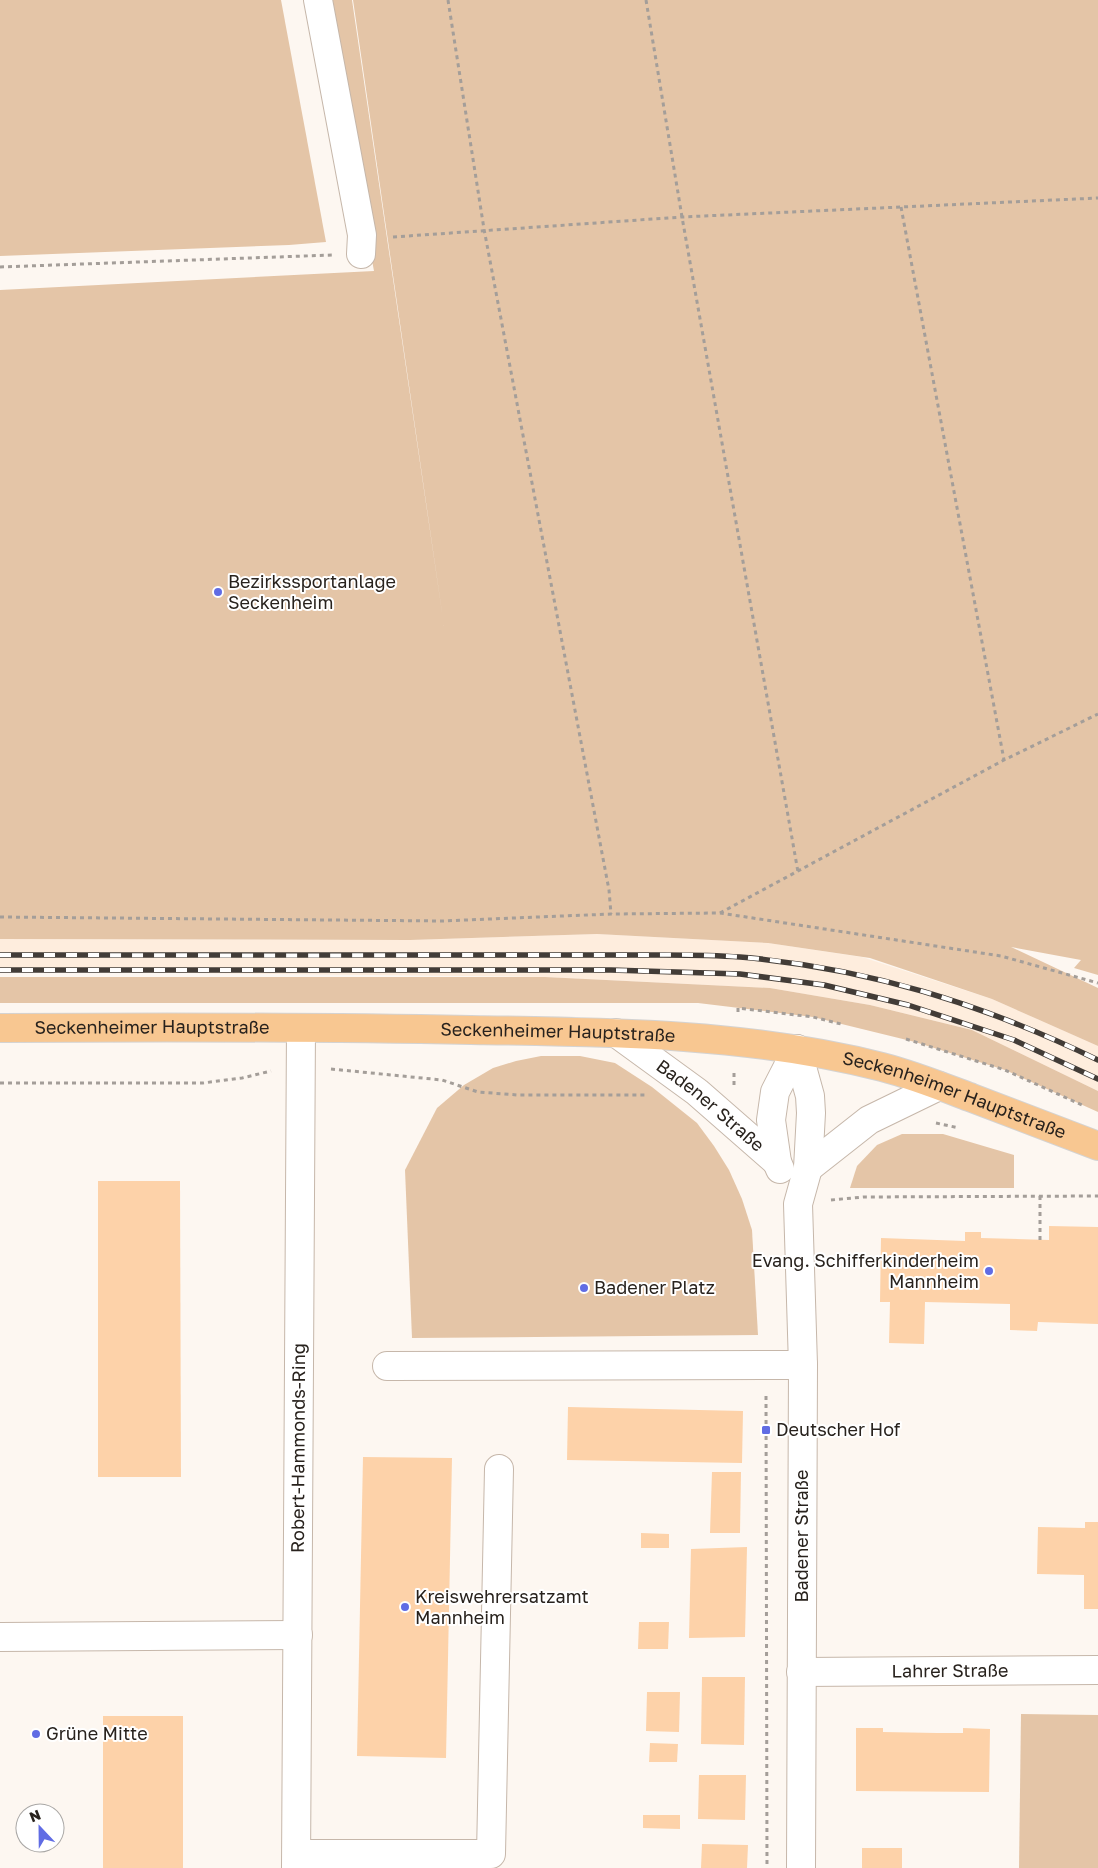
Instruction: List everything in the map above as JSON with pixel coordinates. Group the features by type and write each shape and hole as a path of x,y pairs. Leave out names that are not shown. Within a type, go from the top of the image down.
{"main road":[{"name":"Seckenheimer Hauptstraße","path":"0,1028 300,1028 616,1033 736,1042 797,1050 884,1067 1098,1146"}],"street":[{"path":"318,0 362,245"},
{"name":"Robert-Hammonds-Ring","path":"296,1861 300,1028"},
{"name":"Badener Straße","path":"616,1033 697,1092 777,1162"},
{"name":"Badener Straße","path":"797,1050 776,1092 771,1120 777,1162 798,1204"},
{"name":"Badener Straße","path":"797,1050 810,1096 811,1113 808,1168 798,1204 803,1365 801,1868"},
{"path":"808,1168 869,1120 939,1086"},
{"path":"387,1366 803,1365"},
{"path":"296,1861 491,1854 499,1469"},
{"path":"0,1636 298,1635"},
{"name":"Lahrer Straße","path":"801,1672 1098,1670"}],"path":[{"path":"448,0 484,229 609,890 611,914"},
{"path":"646,0 682,217 798,872"},
{"path":"0,267 362,245 389,237 484,229 682,217 1098,198"},
{"path":"901,207 1004,760"},
{"path":"720,913 1004,760 1098,714"},
{"path":"0,917 442,920 611,914 720,913 1001,956 1098,983"},
{"path":"0,1083 203,1083 242,1078 282,1068 300,1067 442,1080 478,1092 518,1095 648,1095 697,1092"},
{"path":"798,1204 863,1196 1098,1196"},
{"path":"1040,1196 1040,1240"},
{"path":"766,1365 768,1868"}],"shaded area":[{"path":"0,0 281,0 326,242 0,256"},
{"path":"324,0 352,0 444,626 353,0 1098,0 1098,975 1074,968 1081,960 1011,947 1098,988 1098,1046 992,999 870,958 768,943 597,934 410,940 0,939 0,290 374,271"},
{"path":"597,934 768,943 862,957 992,999 1098,1046 1098,1091 972,1030 870,1005 770,988 545,977 0,971 0,939 410,940"},
{"path":"0,977 545,977 770,988 870,1005 972,1030 1098,1091 1098,1112 1005,1070 915,1042 813,1017 698,1003 0,1003"},
{"name":"Badener Platz","path":"541,1056 580,1056 615,1063 652,1087 697,1123 729,1170 742,1199 752,1230 758,1335 412,1338 405,1170 437,1108 464,1085 493,1068"},
{"path":"902,1134 943,1134 1014,1155 1014,1188 850,1188 857,1166 877,1145"},
{"path":"1021,1714 1098,1715 1098,1868 1019,1868"}],"building":[{"path":"98,1181 180,1181 181,1477 98,1477"},
{"name":"Evang. Schifferkinderheim Mannheim","path":"1049,1226 1098,1227 1098,1324 1038,1322 1037,1331 1010,1330 1010,1304 925,1302 924,1344 889,1343 890,1302 880,1302 881,1238 965,1241 965,1232 981,1232 981,1238 1049,1240"},
{"path":"568,1407 743,1411 742,1463 567,1460"},
{"name":"Kreiswehrersatzamt Mannheim","path":"363,1457 452,1458 446,1758 357,1756"},
{"path":"712,1472 741,1472 740,1533 710,1533"},
{"path":"1085,1522 1098,1522 1098,1609 1084,1609 1084,1575 1037,1574 1038,1527 1085,1528"},
{"path":"641,1533 669,1534 669,1548 641,1548"},
{"path":"747,1547 745,1637 689,1638 691,1549"},
{"path":"639,1622 669,1622 668,1649 638,1649"},
{"path":"702,1677 745,1677 744,1745 701,1744"},
{"path":"647,1692 680,1692 679,1732 646,1731"},
{"path":"103,1716 183,1716 183,1868 103,1868"},
{"path":"856,1728 883,1728 883,1732 937,1733 963,1733 963,1728 990,1729 989,1792 856,1791"},
{"path":"650,1743 678,1744 677,1762 649,1762"},
{"path":"699,1775 746,1775 745,1820 698,1819"},
{"path":"643,1815 680,1815 680,1829 643,1828"},
{"path":"702,1844 748,1845 747,1868 701,1868"},
{"path":"862,1848 902,1848 902,1868 862,1868"}],"railway":[{"path":"0,955 712,955 740,957 834,970 924,992 1012,1022 1098,1060"},
{"path":"0,970 611,970 740,974 824,985 908,1005 1014,1040 1098,1079"}],"place":[{"name":"Bezirkssportanlage Seckenheim","path":"218,592"},
{"name":"Evang. Schifferkinderheim Mannheim","path":"989,1271"},
{"name":"Badener Platz","path":"584,1288"},
{"name":"Deutscher Hof","path":"766,1430"},
{"name":"Kreiswehrersatzamt Mannheim","path":"405,1607"},
{"name":"Grüne Mitte","path":"36,1734"}]}
